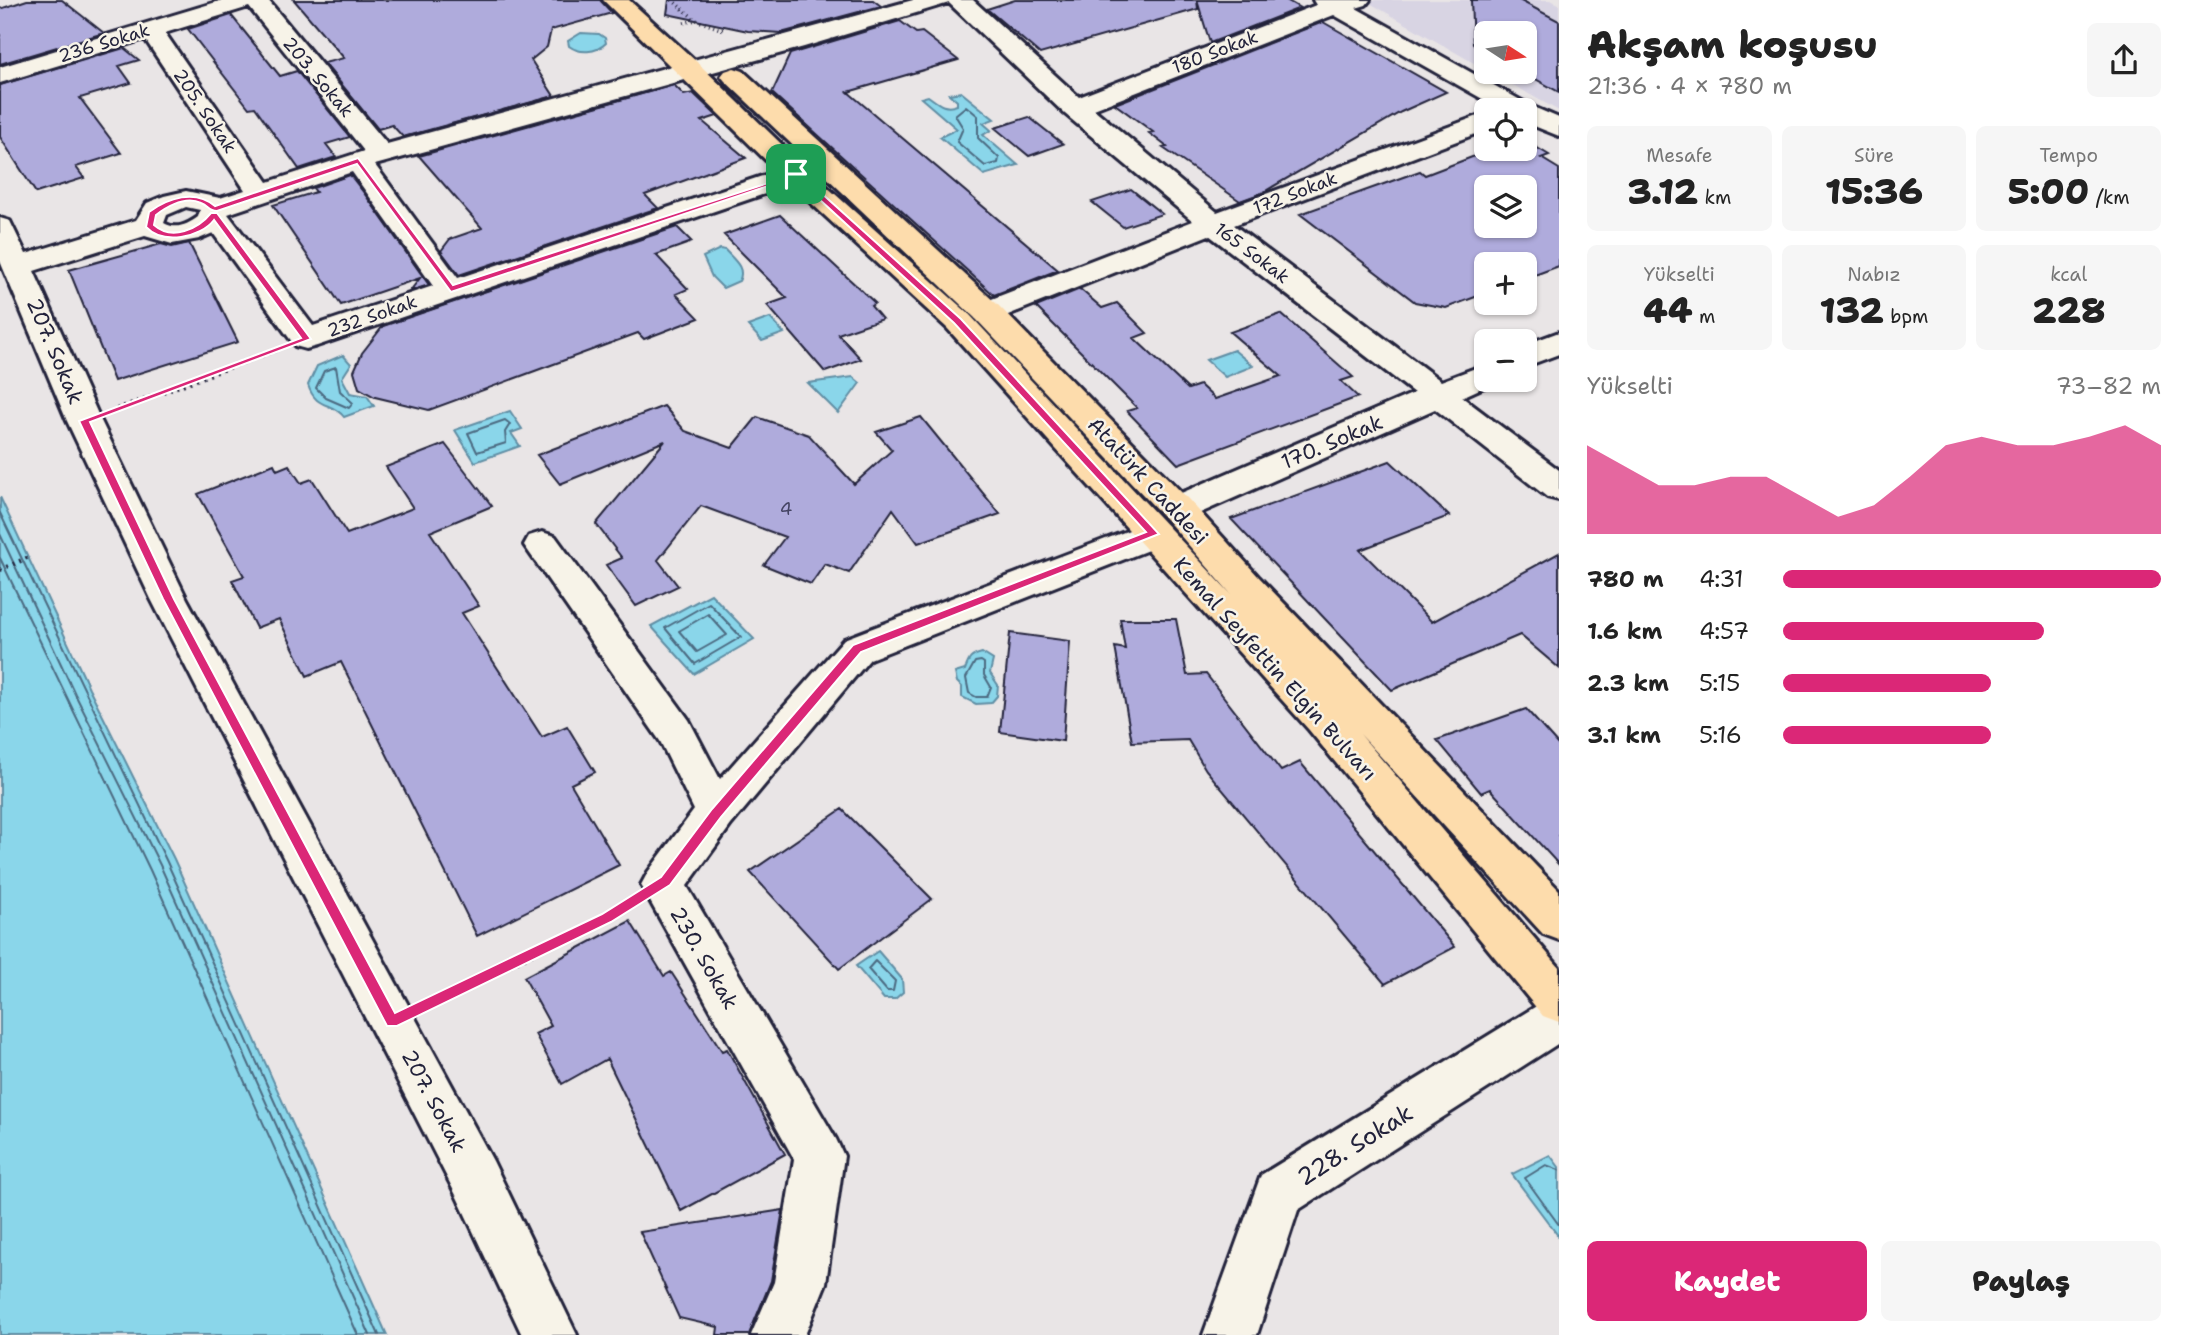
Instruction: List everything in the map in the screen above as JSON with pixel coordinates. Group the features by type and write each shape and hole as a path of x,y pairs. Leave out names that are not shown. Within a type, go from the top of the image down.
{"main road":[{"name":"Kemal Seyfettin Elgin Bulvarı","path":"615,0 702,58 796,174 958,321 1165,521 1323,719 1559,1001"},
{"path":"649,0 677,25"},
{"name":"Atatürk Caddesi","path":"702,58 987,312 1165,521 1245,586 1559,920"}],"street":[{"name":"236 Sokak","path":"0,75 248,0"},
{"name":"203. Sokak","path":"255,0 370,157 451,289"},
{"name":"165 Sokak","path":"959,0 1074,108 1213,223 1441,394 1559,488"},
{"path":"214,212 261,193 370,157 702,58 774,47 924,2"},
{"path":"1339,2 1500,98"},
{"name":"180 Sokak","path":"1074,108 1339,2"},
{"name":"205. Sokak","path":"150,29 261,193"},
{"path":"1537,118 1559,128"},
{"name":"172 Sokak","path":"987,312 1213,223 1474,125"},
{"name":"232 Sokak","path":"306,339 796,174"},
{"path":"19,266 149,226 152,214 158,208 175,201 204,201 306,339"},
{"name":"207. Sokak","path":"0,227 84,421 169,599 475,1179 550,1335"},
{"path":"1537,352 1559,342"},
{"name":"170. Sokak","path":"1165,521 1474,379"},
{"name":"230. Sokak","path":"778,1335 800,1283 819,1156 663,885 716,813 857,649 1165,521"},
{"path":"542,545 675,731 716,813"},
{"name":"228. Sokak","path":"1230,1335 1279,1193 1559,1017"}],"path":[{"path":"672,0 696,20 732,33 767,37 774,47"},
{"path":"84,421 306,339"},
{"path":"0,570 29,557"},
{"path":"392,1021 607,918 665,881"}],"shaded area":[{"path":"1550,0 1559,4 1559,111 1511,84 1537,84 1537,21 1474,21 1474,63 1368,2"}],"water":[{"path":"581,33 599,34 605,38 606,43 598,49 588,51 569,46 568,41"},
{"path":"961,92 994,119 983,123 991,130 983,135 1018,165 984,175 940,137 957,129 921,98 928,96 948,107 957,105 957,101 949,94"},
{"path":"720,249 725,250 741,272 739,281 723,288 712,277 703,257"},
{"path":"770,318 784,333 762,341 748,326"},
{"path":"1234,350 1253,366 1225,377 1206,360"},
{"path":"343,355 351,364 342,378 350,393 367,396 374,406 344,417 315,398 308,385 317,366"},
{"path":"853,377 860,383 838,413 808,383"},
{"path":"510,411 522,429 511,433 520,446 475,462 455,430"},
{"path":"0,497 89,688 174,859 387,1335 0,1335"},
{"path":"711,594 754,639 694,674 651,626"},
{"path":"982,653 993,660 990,673 998,685 997,696 991,703 976,704 962,697 962,687 957,682 955,673 965,670 970,658"},
{"path":"878,951 902,979 903,992 895,999 884,999 856,966"},
{"path":"1550,1155 1559,1167 1559,1237 1512,1174"}],"building":[{"path":"27,0 62,0 104,33 0,64 0,9"},
{"path":"294,0 600,0 612,13 551,30 547,47 531,60 554,96 403,137 392,125 378,129 324,63 344,58"},
{"path":"669,0 873,0 881,6 781,33 748,31 667,14"},
{"path":"1015,0 1197,0 1198,9 1040,54 987,9"},
{"path":"1197,0 1286,0 1300,8 1210,43"},
{"path":"1471,0 1519,0 1559,21 1559,92 1537,80 1537,21 1474,21 1473,44"},
{"path":"231,15 280,76 297,71 350,137 326,144 336,157 299,169 255,107 249,108 188,29"},
{"path":"900,21 916,33 922,32 958,60 848,92 1058,270 994,295 772,93 790,54"},
{"path":"1323,22 1446,92 1401,112 1262,193 1240,201 1163,148 1167,147 1149,133 1153,132 1115,104"},
{"path":"124,48 139,60 119,66 131,83 80,98 121,153 76,167 84,178 36,193 0,137 0,85"},
{"path":"674,85 684,95 693,93 717,116 702,121 746,158 645,195 658,208 459,275 441,251 450,239 482,228 419,156"},
{"path":"1029,117 1063,144 1029,156 995,128"},
{"path":"1537,148 1549,155 1541,158 1559,169 1559,266 1537,274 1537,252 1474,252 1474,298 1446,308 1415,302 1300,214 1420,171 1425,175 1474,156 1474,161 1537,161"},
{"path":"350,175 429,285 410,291 420,278 341,305 273,205 316,192 313,188"},
{"path":"1131,189 1162,214 1123,227 1092,202"},
{"path":"780,215 875,303 871,306 882,319 838,334 861,359 825,372 767,305 787,298 724,235"},
{"path":"677,227 692,242 656,255 688,289 676,294 699,318 644,339 638,333 429,410 375,397 359,388 354,371 362,353 383,326"},
{"path":"189,243 238,342 114,381 69,270 161,244 172,247"},
{"path":"1080,289 1102,308 1117,303 1147,333 1134,338 1188,389 1200,385 1215,399 1281,376 1230,332 1281,314 1353,377 1341,381 1358,397 1178,464 1127,411 1137,408 1036,307"},
{"path":"664,406 685,431 732,448 757,417 809,435 854,484 892,450 876,432 921,417 1000,514 918,543 893,509 849,573 825,564 811,584 764,565 785,537 701,506 658,560 678,586 636,606 606,565 622,558 596,524 665,441 560,484 537,455"},
{"path":"445,444 492,506 430,532 479,606 462,613 542,737 567,726 595,772 571,784 619,865 477,936 341,662 307,676 279,619 256,628 232,580 244,576 198,494 274,464 277,470 289,465 301,483 312,479 347,534 413,508 386,467"},
{"path":"1390,461 1449,516 1360,550 1432,622 1559,553 1559,668 1520,635 1392,690 1231,519"},
{"path":"1120,619 1176,619 1187,675 1206,674 1281,771 1300,762 1455,947 1385,984 1206,770 1188,740 1132,742 1115,647 1125,649"},
{"path":"1010,633 1070,641 1063,741 1000,732"},
{"path":"1526,709 1559,746 1559,865 1490,789 1481,793 1437,740"},
{"path":"842,809 932,899 839,969 750,872"},
{"path":"630,921 664,976 671,972 722,1051 727,1049 785,1154 681,1211 607,1059 562,1084 535,1034 551,1026 524,977"},
{"path":"783,1210 771,1281 749,1335 717,1335 718,1327 679,1318 640,1232"}],"route":[{"path":"358,160 451,289 796,174 958,321 1153,534 857,649 716,813 665,881 607,918 392,1021 169,599 84,421 306,339 214,215 212,221 195,232 172,235 154,231 149,226 149,220 158,208 175,201 196,199 211,204 214,209 358,160"}]}
